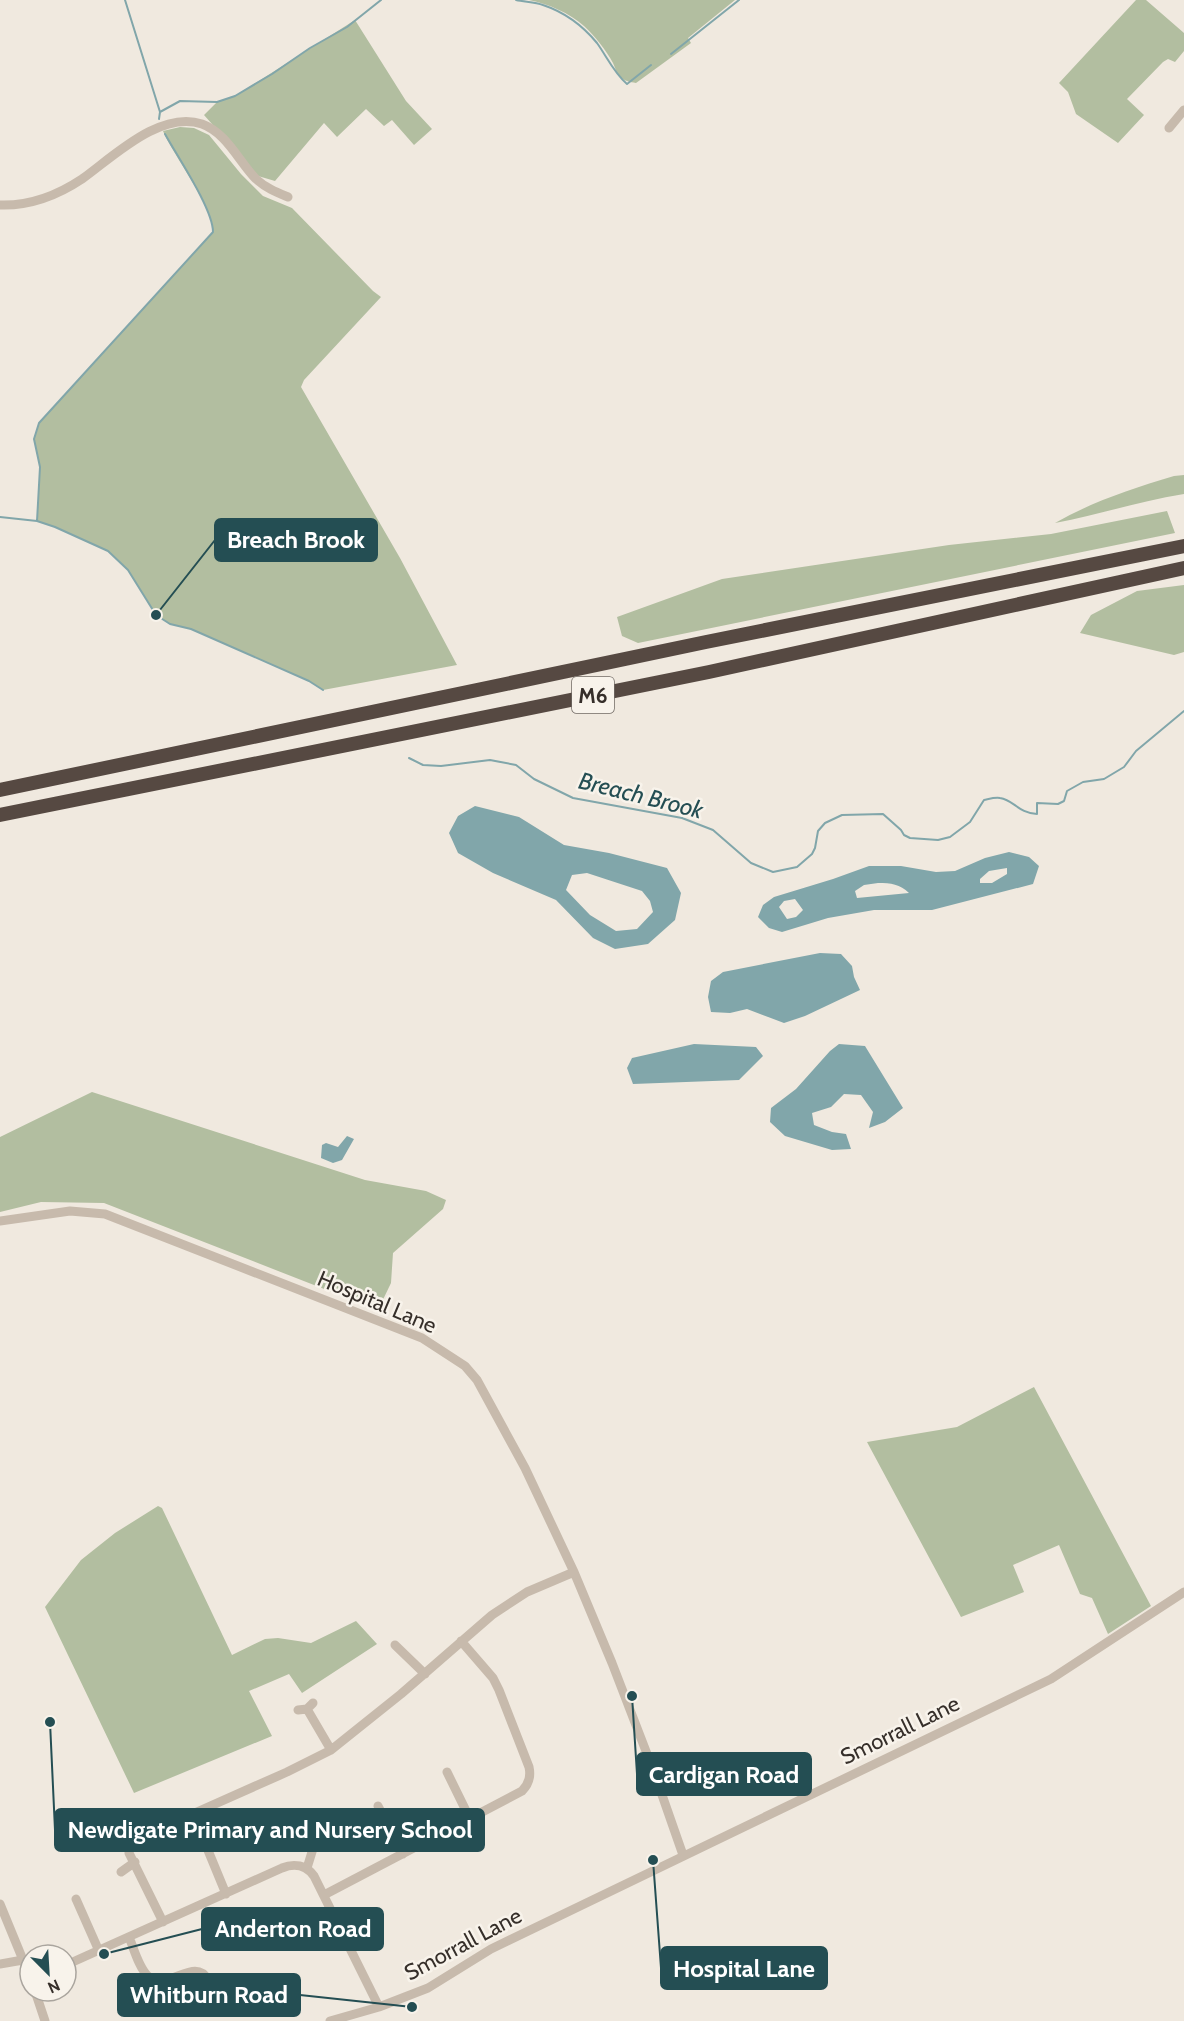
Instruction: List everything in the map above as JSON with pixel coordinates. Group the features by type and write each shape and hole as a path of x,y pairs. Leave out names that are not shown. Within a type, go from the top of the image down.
{"highway":[{"name":"M6","path":"0,790 706,642 1184,546"},
{"name":"M6","path":"0,815 709,672 1184,568"}],"street":[{"path":"1169,128 1184,110"},
{"path":"0,205 23,204 44,198 80,180 145,133 173,123 190,122 202,124 216,132 255,178 268,189 288,197"},
{"name":"Hospital Lane","path":"0,1221 70,1211 105,1214 422,1338 465,1366 477,1380 525,1468 574,1572 621,1685 683,1855"},
{"path":"161,1828 331,1750 425,1674 492,1615 527,1593 574,1572"},
{"name":"Smorrall Lane","path":"330,2021 379,2007 428,1988 491,1949 1051,1679 1184,1592"},
{"path":"324,1895 522,1791 529,1780 530,1771 493,1678 461,1641"},
{"path":"395,1646 425,1674"},
{"path":"306,1707 331,1750"},
{"path":"447,1772 470,1819"},
{"path":"378,1806 403,1854"},
{"path":"193,1814 226,1894"},
{"path":"307,1868 320,1826 327,1821"},
{"path":"129,1853 163,1922"},
{"path":"121,1872 135,1862"},
{"path":"78,1960 287,1866 296,1865 307,1868 314,1876 379,2007"},
{"path":"76,1899 99,1951"},
{"path":"0,1904 18,1948"},
{"path":"129,1937 145,1972 152,1978 165,1981 194,1970 204,1974 208,1980"},
{"path":"0,1964 18,1961"},
{"path":"39,2003 45,2021"}],"green space":[{"path":"529,0 735,0 688,38 691,43 636,83 619,76 604,48 578,21 544,4"},
{"path":"1136,0 1146,0 1184,33 1184,51 1175,62 1168,59 1163,62 1127,99 1144,115 1118,143 1076,114 1068,92 1059,83"},
{"path":"355,20 406,101 432,129 414,145 392,120 384,126 366,109 337,137 324,123 275,181 258,176 204,115 217,102 235,96"},
{"path":"180,127 194,128 209,135 241,174 263,196 292,208 381,297 304,380 301,387 400,558 457,665 323,690 309,681 191,629 170,624 156,615 128,570 108,551 37,521 40,467 34,439 39,423 213,232 207,209 163,131"},
{"path":"1184,475 1184,494 1055,523 1113,496 1174,476"},
{"path":"1167,511 1175,533 638,643 622,636 617,617 722,579 949,545 1051,534"},
{"path":"1184,585 1184,652 1174,655 1080,633 1091,615 1137,591"},
{"path":"92,1092 365,1180 426,1191 446,1200 443,1209 393,1253 391,1283 378,1310 104,1203 41,1202 0,1212 0,1137"},
{"path":"1034,1387 1151,1606 1108,1634 1092,1598 1080,1594 1059,1545 1013,1565 1024,1592 961,1617 867,1442 957,1427"},
{"path":"158,1506 162,1508 232,1655 265,1639 278,1638 311,1643 356,1621 377,1644 302,1693 289,1674 249,1691 272,1736 134,1793 45,1607 81,1560 115,1533"}],"water":[{"path":"475,806 519,817 564,845 609,853 667,868 681,893 675,920 648,944 615,949 593,938 556,900 493,873 458,853 449,833 458,816","holes":["587,873 642,891 650,901 653,912 637,929 616,931 590,915 566,890 572,875"]},
{"path":"1009,852 1029,857 1039,866 1033,884 932,910 874,910 828,918 782,932 769,928 758,917 763,905 774,897 869,866 901,866 936,872 955,871 985,858","holes":["1007,868 1007,874 992,883 980,883 980,879 989,871","891,884 909,893 857,898 855,891 864,885","795,899 803,910 796,917 787,919 779,907 784,901"]},
{"path":"820,953 841,954 852,966 860,990 805,1016 784,1023 747,1009 730,1013 711,1012 708,997 711,981 723,972"},
{"path":"694,1044 756,1047 763,1056 739,1080 633,1084 627,1068 632,1058"},
{"path":"839,1044 865,1046 903,1108 885,1122 869,1128 873,1112 861,1095 844,1094 831,1107 812,1113 814,1125 832,1132 846,1134 851,1149 832,1150 785,1136 770,1122 771,1108 796,1089"},
{"path":"347,1136 354,1139 342,1160 333,1163 321,1158 322,1145 326,1143 338,1147"}],"waterway":[{"path":"125,0 160,112"},
{"path":"159,119 160,112 180,101 217,102 235,96 347,27 381,0"},
{"path":"516,0 543,5 573,20 597,43 614,70 627,84 651,65"},
{"path":"671,54 739,0"},
{"path":"37,521 40,467 34,439 39,423 213,232 201,197 165,134"},
{"name":"Breach Brook","path":"0,517 37,521 108,551 128,570 156,615 170,624 191,629 309,681 323,690"},
{"name":"Breach Brook","path":"409,758 423,765 441,766 490,760 516,765 534,779 573,798 682,818 713,830 751,863 773,872 797,867 812,854 818,831 825,823 842,815 883,814 910,838 938,840 950,837 970,822 984,800 1005,799 1025,811 1037,814 1037,803 1058,804 1064,801 1067,791 1083,782 1104,779 1124,767 1136,751 1184,711"}],"place":[{"name":"Breach Brook","path":"156,615"},
{"name":"Cardigan Road","path":"632,1696"},
{"name":"Newdigate Primary and Nursery School","path":"50,1722"},
{"name":"Hospital Lane","path":"653,1860"},
{"name":"Anderton Road","path":"104,1954"},
{"name":"Whitburn Road","path":"412,2007"}]}
